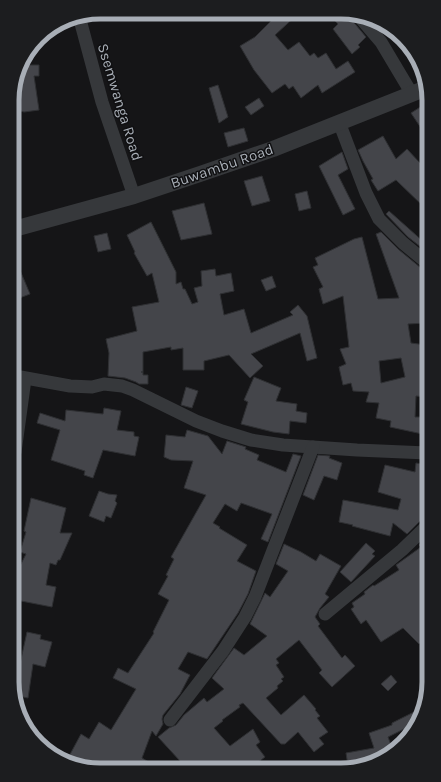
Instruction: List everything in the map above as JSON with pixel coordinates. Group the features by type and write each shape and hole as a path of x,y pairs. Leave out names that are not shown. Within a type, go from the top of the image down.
{"street":[{"name":"Ssemwanga Road","path":"81,22 106,115 134,196"},
{"path":"364,22 418,91"},
{"name":"Buwambu Road","path":"19,229 134,196 273,149 418,91"},
{"path":"339,122 366,193 379,219 403,243 422,259"},
{"path":"19,392 20,377 70,386 92,387 104,384 122,386 196,421 252,440 283,445 422,453"},
{"path":"170,720 246,617 313,447"},
{"path":"325,614 402,550 422,531"}],"building":[{"path":"270,19 292,19 275,35 288,50 299,42 310,56 314,53 318,58 326,53 336,69 348,61 355,72 322,93 318,85 301,98 293,86 289,89 285,84 272,93 254,70 240,46 255,37 271,21"},
{"path":"337,19 352,20 366,37 358,45 360,47 352,54 333,29 338,24 335,21"},
{"path":"27,65 39,65 39,76 34,76 39,110 24,112 19,111 20,89 23,74"},
{"path":"218,85 228,117 219,123 209,88"},
{"path":"259,98 264,106 251,115 245,107"},
{"path":"422,106 422,130 411,113"},
{"path":"244,128 248,141 228,147 224,133"},
{"path":"383,136 396,159 407,149 420,163 422,161 422,205 396,180 378,191 371,180 373,179 358,150"},
{"path":"342,152 348,169 338,175 355,209 343,215 319,166"},
{"path":"262,176 270,201 252,206 244,181"},
{"path":"307,191 311,208 299,211 295,194"},
{"path":"204,203 212,234 181,240 172,211"},
{"path":"389,211 422,240 422,248 408,237 386,214"},
{"path":"151,222 176,272 176,284 181,282 183,289 185,289 192,304 198,302 194,288 202,286 201,271 215,269 216,276 231,273 234,291 220,294 224,315 244,309 251,333 293,315 290,312 298,305 307,316 317,358 307,361 300,333 251,354 263,366 250,378 229,355 204,361 204,370 183,370 183,348 171,350 171,347 143,352 143,375 148,375 148,384 139,384 125,378 108,376 109,353 106,339 137,331 132,307 159,302 152,273 147,276 134,253 135,252 127,235"},
{"path":"381,232 398,249 422,268 422,323 408,324 411,343 422,344 422,397 416,396 415,417 422,417 422,434 390,427 391,421 376,418 379,403 366,402 369,392 353,391 351,383 343,385 339,367 346,364 340,349 349,347 343,296 323,304 319,289 323,287 313,267 318,265 315,258 354,239 362,237 378,299 399,298 376,234","holes":["401,358 405,377 381,383 379,361"]},
{"path":"107,233 111,249 98,252 94,236"},
{"path":"19,268 30,294 19,298"},
{"path":"272,276 276,287 266,291 261,280"},
{"path":"254,377 281,388 276,401 297,404 296,411 307,413 306,423 290,421 289,434 273,432 241,424 248,402 244,400"},
{"path":"186,387 198,391 192,408 181,405"},
{"path":"104,408 121,411 117,430 134,432 134,436 139,437 135,456 103,450 93,478 84,475 85,471 51,460 60,430 37,423 40,413 65,421 66,410 103,414"},
{"path":"187,430 208,436 222,454 227,441 246,447 245,449 259,455 257,460 286,472 293,454 301,456 268,542 261,539 272,514 241,503 237,511 225,504 213,523 247,545 237,561 256,571 248,594 238,613 207,659 188,652 178,669 190,675 180,694 163,715 163,724 156,736 152,731 142,758 150,763 100,763 74,759 69,757 81,734 89,739 99,722 111,730 136,689 113,678 118,668 128,673 154,633 153,632 169,600 158,594 168,576 166,575 174,559 171,557 206,495 184,488 193,461 171,460 164,457 166,435 185,437"},
{"path":"318,455 330,456 329,458 342,463 337,480 324,476 314,500 303,495"},
{"path":"416,463 422,464 422,519 407,534 393,523 390,536 339,522 343,500 398,510 401,499 378,492 385,465 415,472"},
{"path":"99,491 117,495 115,501 117,503 111,518 106,516 104,522 89,516"},
{"path":"31,498 66,508 60,533 72,533 60,560 58,560 56,565 50,563 46,585 56,587 52,607 19,601 19,568 26,554 20,552 26,532 24,531"},
{"path":"422,542 422,641 419,644 403,628 381,642 366,620 361,624 351,609 354,607 352,603 365,594 364,592 373,585 374,586 399,570 396,565 421,547 419,545"},
{"path":"366,543 375,551 372,554 375,556 351,582 340,572"},
{"path":"284,544 316,561 320,554 341,566 325,594 329,597 315,617 320,624 318,626 342,658 345,655 355,666 332,687 319,673 322,670 299,640 276,659 279,663 276,665 284,677 281,679 283,681 277,686 278,688 266,698 281,715 304,695 316,709 315,710 320,716 317,718 328,732 319,738 324,744 314,752 298,732 285,744 281,744 243,703 214,728 230,746 253,729 260,742 256,745 265,757 257,763 177,763 180,761 158,737 169,728 176,725 184,715 204,698 207,702 224,689 212,678 234,648 244,655 267,636 250,624 265,593 270,597 288,571 276,564"},
{"path":"27,632 41,635 40,639 52,642 45,667 33,664 28,698 21,697 19,668"},
{"path":"391,675 397,682 388,691 381,684"},
{"path":"417,711 408,727 388,737 392,745 377,755 367,759 347,762 346,753 374,748 369,733 392,725 392,723"}]}
